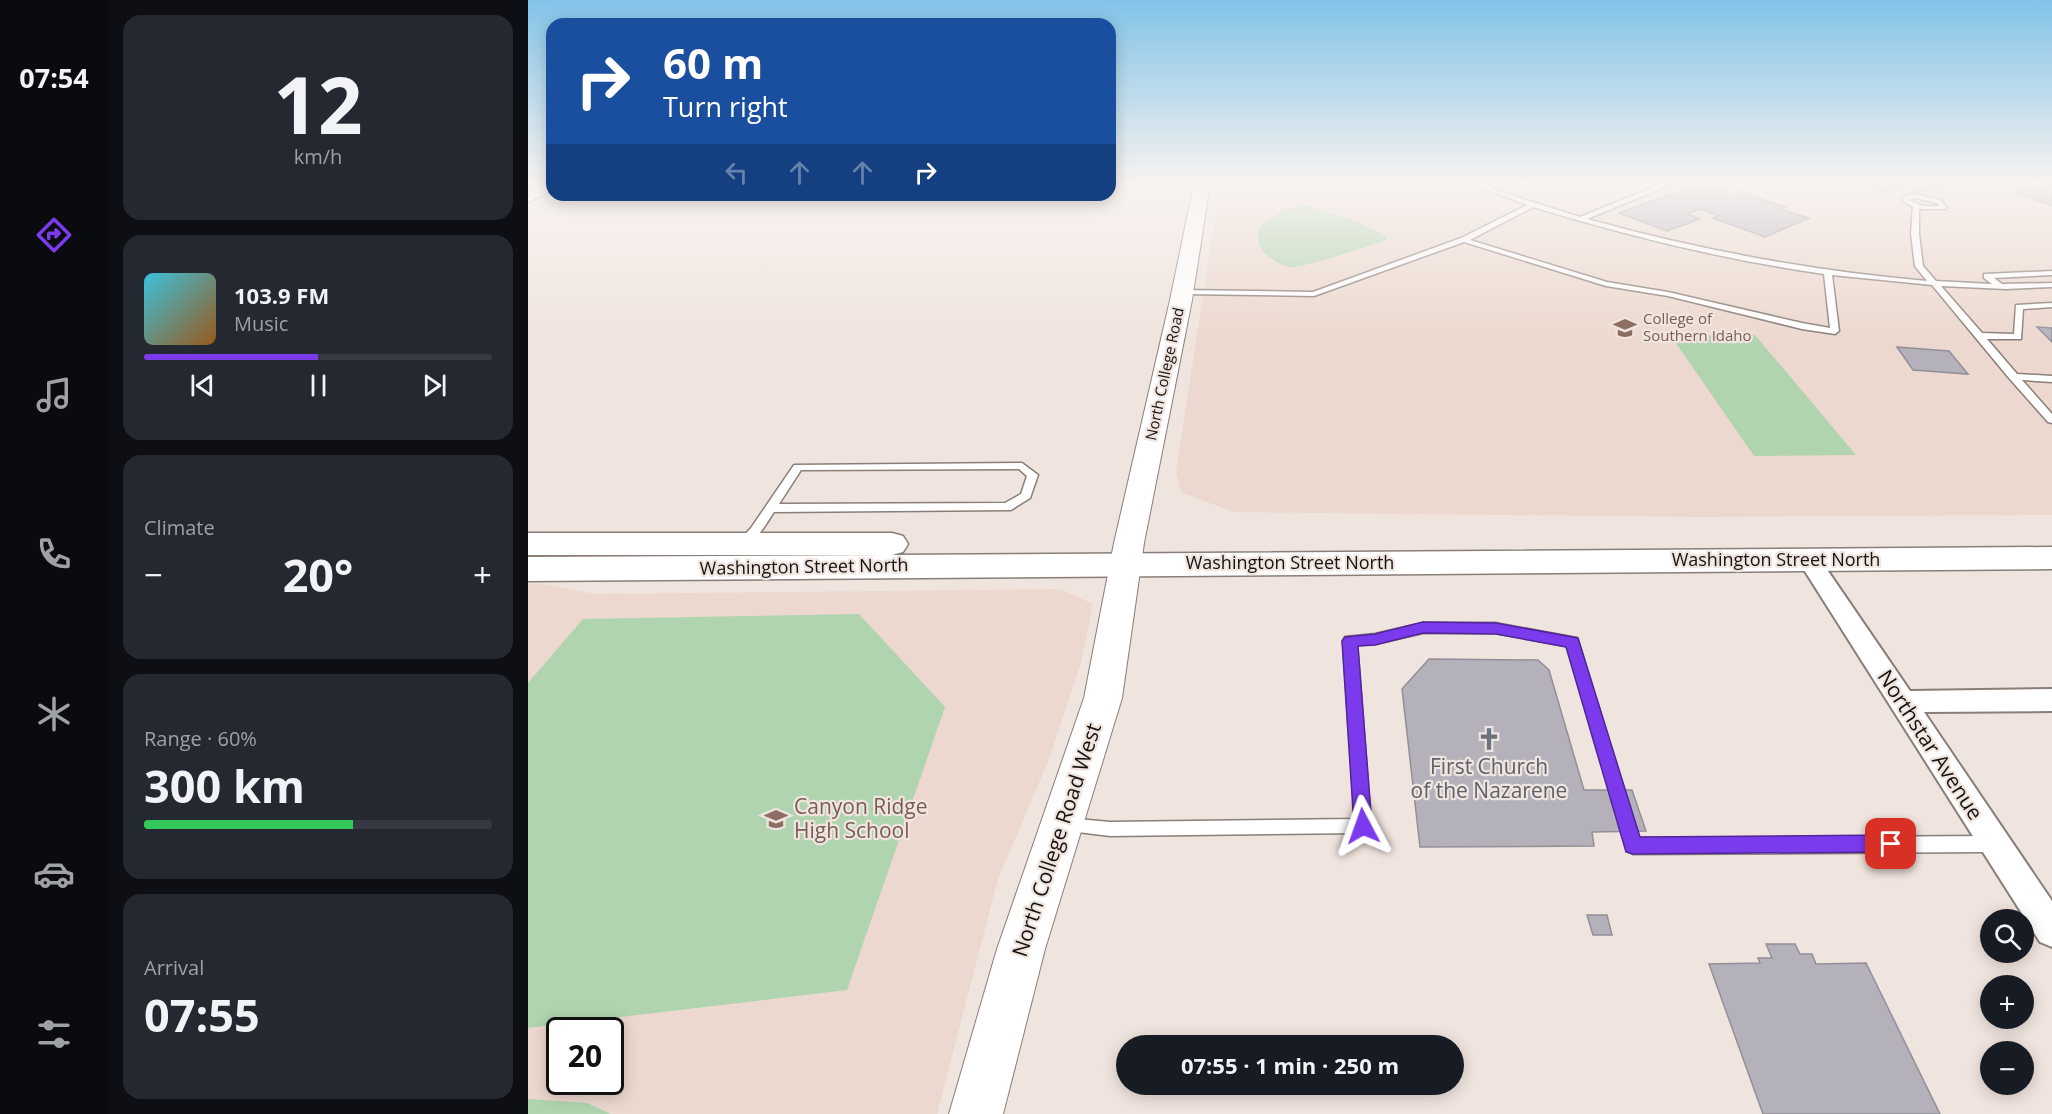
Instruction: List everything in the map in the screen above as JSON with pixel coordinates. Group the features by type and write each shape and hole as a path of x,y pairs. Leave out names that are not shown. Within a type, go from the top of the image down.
{"main road":[{"name":"Washington Street North","path":"528,569 1127,553 2052,535"},
{"name":"Washington Street North","path":"528,544 742,544 1127,553 1809,560 2052,558"}],"street":[{"name":"North College Road","path":"1127,553 1193,236"},
{"name":"North College Road West","path":"976,1114 1021,949 1103,698 1127,553"},
{"name":"Northstar Avenue","path":"1809,560 2052,930"},
{"path":"1902,702 2052,700"}],"lane":[{"path":"1183,292 1314,294 1472,236"},
{"path":"1647,236 1722,255 1858,278 2000,287 2052,285"},
{"path":"1915,236 1919,266 2052,420"},
{"path":"1464,240 1606,284 1668,294 1802,326 1835,331 1827,273"},
{"path":"2000,287 1987,276 2052,273"},
{"path":"2012,287 2037,305"},
{"path":"1978,336 2018,337 2019,307 2052,305"},
{"path":"2012,376 2052,379"},
{"path":"742,544 756,531 771,508 798,467 1022,466 1033,475 1026,496 1007,507 771,508"},
{"path":"1061,825 1110,829 1363,826 1350,641 1375,639 1423,628 1496,628 1572,642 1633,846 1996,844"}],"shaded area":[{"name":"College of Southern Idaho","path":"1212,236 2052,236 2052,515 1700,517 1233,512 1181,492 1176,472"},
{"name":"Canyon Ridge High School","path":"528,584 543,584 596,594 1060,589 1093,604 1081,662 1049,759 998,879 937,1114 528,1114"}],"green space":[{"path":"1386,236 1386,240 1306,265 1288,267 1262,250 1258,237"},
{"path":"1755,335 1856,455 1754,456 1671,336"},
{"path":"859,614 945,707 847,990 620,1017 546,1017 546,1026 528,1028 528,683 583,619"},
{"path":"528,1099 587,1103 611,1114 528,1114"}],"building":[{"path":"2037,327 2052,328 2052,342"},
{"path":"1897,347 1949,351 1968,374 1913,370"},
{"name":"First Church of the Nazarene","path":"1429,659 1538,660 1549,670 1584,790 1632,790 1646,831 1592,832 1594,846 1420,847 1402,689"},
{"path":"1587,915 1607,915 1612,935 1593,935"},
{"path":"1766,944 1795,944 1800,954 1812,954 1816,964 1866,963 1940,1114 1763,1114 1709,964 1760,963 1758,958 1772,958"}],"place":[{"name":"College of Southern Idaho","path":"1625,328"},
{"name":"First Church of the Nazarene","path":"1489,739"},
{"name":"Canyon Ridge High School","path":"776,819"}],"route":[{"path":"1363,826 1350,641 1375,639 1423,628 1496,628 1572,642 1599,724 1633,846 1891,844"}]}
